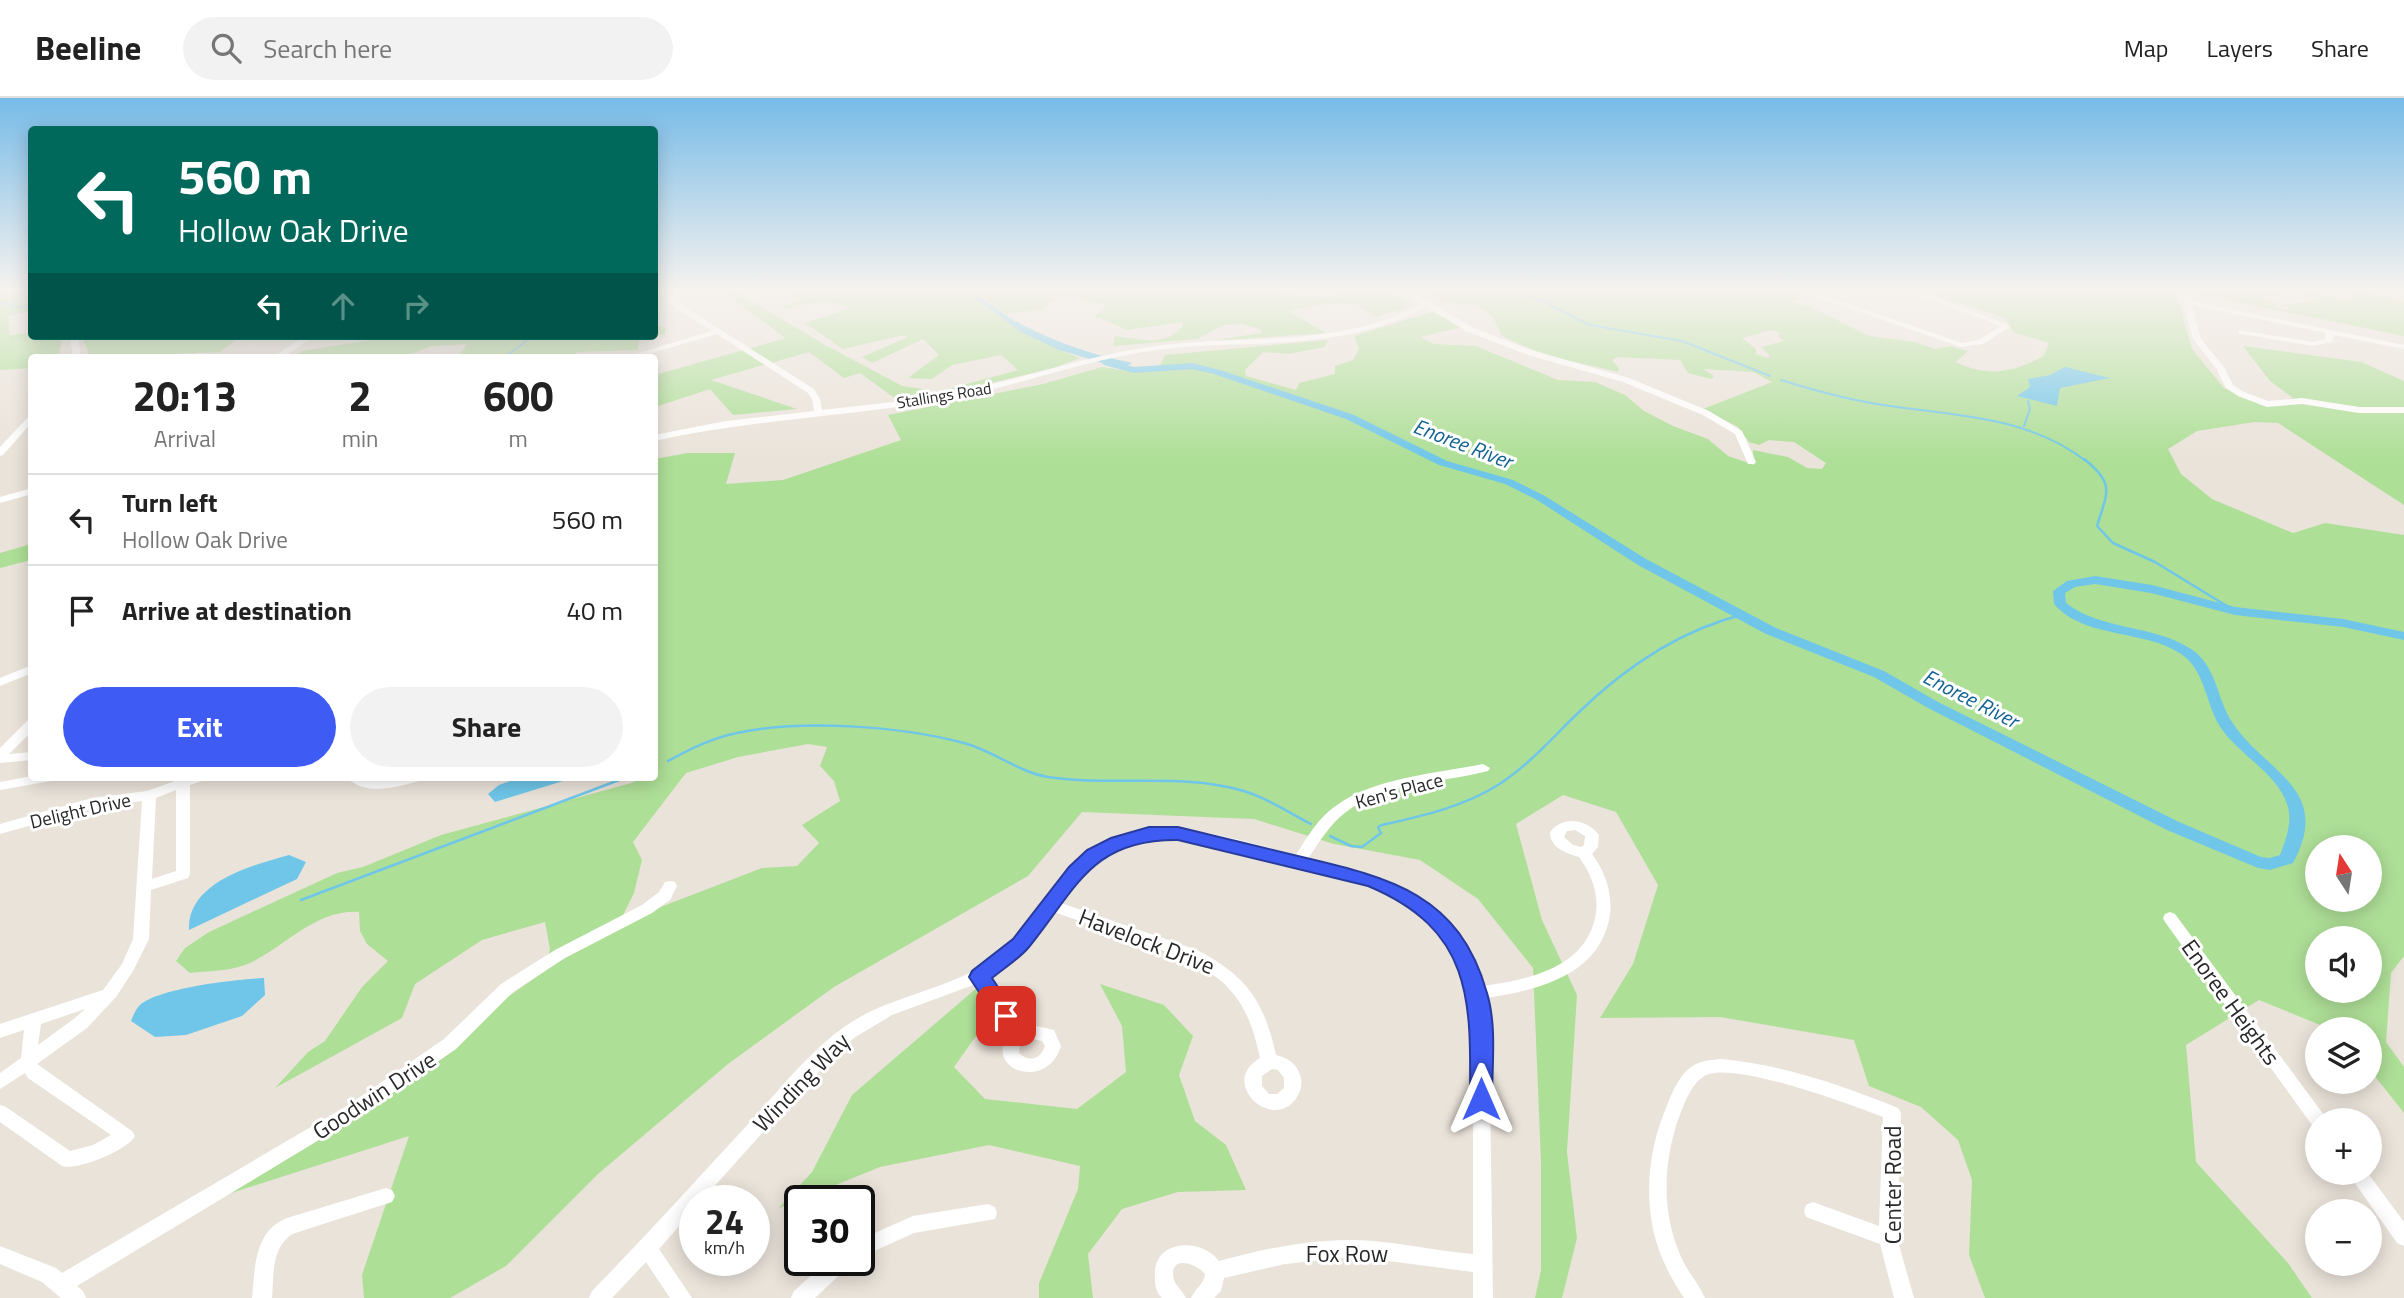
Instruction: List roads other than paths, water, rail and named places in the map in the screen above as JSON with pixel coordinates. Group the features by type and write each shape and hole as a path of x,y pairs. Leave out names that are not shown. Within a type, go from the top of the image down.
{"street":[{"path":"640,354 664,347"},
{"path":"744,347 811,391 818,411"},
{"name":"Stallings Road","path":"658,437 737,421 944,397 1118,355 1172,347"},
{"path":"1516,347 1626,380 1706,412 1739,433 1751,462"},
{"path":"2202,347 2229,386 2244,396 2267,404 2302,401 2360,410 2404,410"},
{"path":"0,453 28,421"},
{"path":"0,500 28,492"},
{"path":"0,682 28,670"},
{"path":"0,758 28,727"},
{"path":"0,758 28,755"},
{"name":"Ken's Place","path":"1299,862 1335,814 1352,801 1382,791 1483,768"},
{"path":"0,786 28,781"},
{"name":"Delight Drive","path":"0,829 92,803 149,795 192,781"},
{"path":"363,781 391,784 402,781"},
{"path":"144,887 183,874 183,785"},
{"path":"0,1082 28,1065 81,1023 110,993 128,967 141,939 149,795"},
{"name":"Winding Way","path":"599,1298 808,1070 849,1032 883,1012 979,977 1020,944 1076,872 1094,855 1118,842 1149,833 1178,834 1372,880 1418,903 1453,939 1477,993 1481,1017 1483,1298"},
{"path":"1477,993 1549,976 1573,964 1588,949 1602,923 1605,902 1594,865 1584,853"},
{"name":"Goodwin Drive","path":"62,1284 355,1109 450,1044 507,988 560,954 647,909 665,896 670,886"},
{"name":"Havelock Drive","path":"1050,905 1163,943 1218,966 1237,983 1252,1003 1269,1063"},
{"name":"Enoree Heights","path":"2169,918 2309,1108"},
{"path":"979,977 1020,1034"},
{"path":"0,1031 110,993"},
{"path":"0,1112 68,1160 97,1152 127,1136 34,1073 28,1065 33,1020"},
{"name":"Center Road","path":"1695,1298 1671,1261 1665,1243 1659,1205 1658,1150 1667,1120 1692,1075 1708,1066 1726,1066 1815,1085 1892,1113 1888,1238 1904,1298"},
{"path":"2366,1185 2404,1237"},
{"path":"262,1298 268,1247 273,1235 287,1227 386,1196"},
{"path":"1813,1211 1888,1238"},
{"path":"875,1243 913,1225 988,1213"},
{"path":"647,1248 681,1298"},
{"name":"Fox Row","path":"1214,1272 1277,1255 1337,1249 1379,1251 1481,1264"},
{"path":"1176,1298 1169,1292 1164,1281 1165,1268 1173,1258 1185,1253 1197,1254 1208,1261 1214,1272 1213,1285 1201,1298"},
{"path":"0,1255 62,1284 76,1298"},
{"path":"801,1298 825,1276"}],"water":[{"path":"1053,347 1075,347 1132,363 1122,369"},
{"path":"2065,367 2110,378 2060,388 2057,406 2017,396 2030,387 2028,379 2050,375"},
{"path":"510,781 563,781 495,802 488,794 499,785"},
{"path":"289,855 306,862 297,879 189,930 191,913 199,899 210,888 241,870"},
{"path":"264,978 265,995 242,1016 186,1035 155,1037 131,1021 139,1006 162,994 236,980"}],"waterway":[{"path":"509,354 518,347"},
{"path":"1697,347 1770,376"},
{"name":"Enoree River","path":"1107,363 1134,370 1192,366 1217,372 1350,417 1443,463 1509,482 1541,498 1642,562 1771,631 1879,674 1933,705 2173,826 2258,862 2270,864 2287,859 2297,827 2296,807 2276,776 2227,726 2201,666 2184,650 2170,644 2084,619 2070,612 2060,604 2059,591 2071,584 2095,580 2152,589 2235,611 2343,623 2404,636"},
{"path":"1781,380 1867,402 1996,421 2019,427 2065,447 2086,461"},
{"path":"2024,426 2030,409 2028,401"},
{"path":"2084,459 2105,482 2106,497 2097,526 2113,543 2155,562 2235,611"},
{"path":"1330,836 1351,846 1362,847 1381,833 1378,827 1382,825 1442,810 1485,793 1519,769 1614,681 1654,652 1698,630 1745,614"},
{"path":"668,761 693,748 737,733 791,726 851,726 910,732 964,743 1026,771 1048,777 1220,785 1262,798 1311,824"},
{"path":"301,900 616,781"}]}
